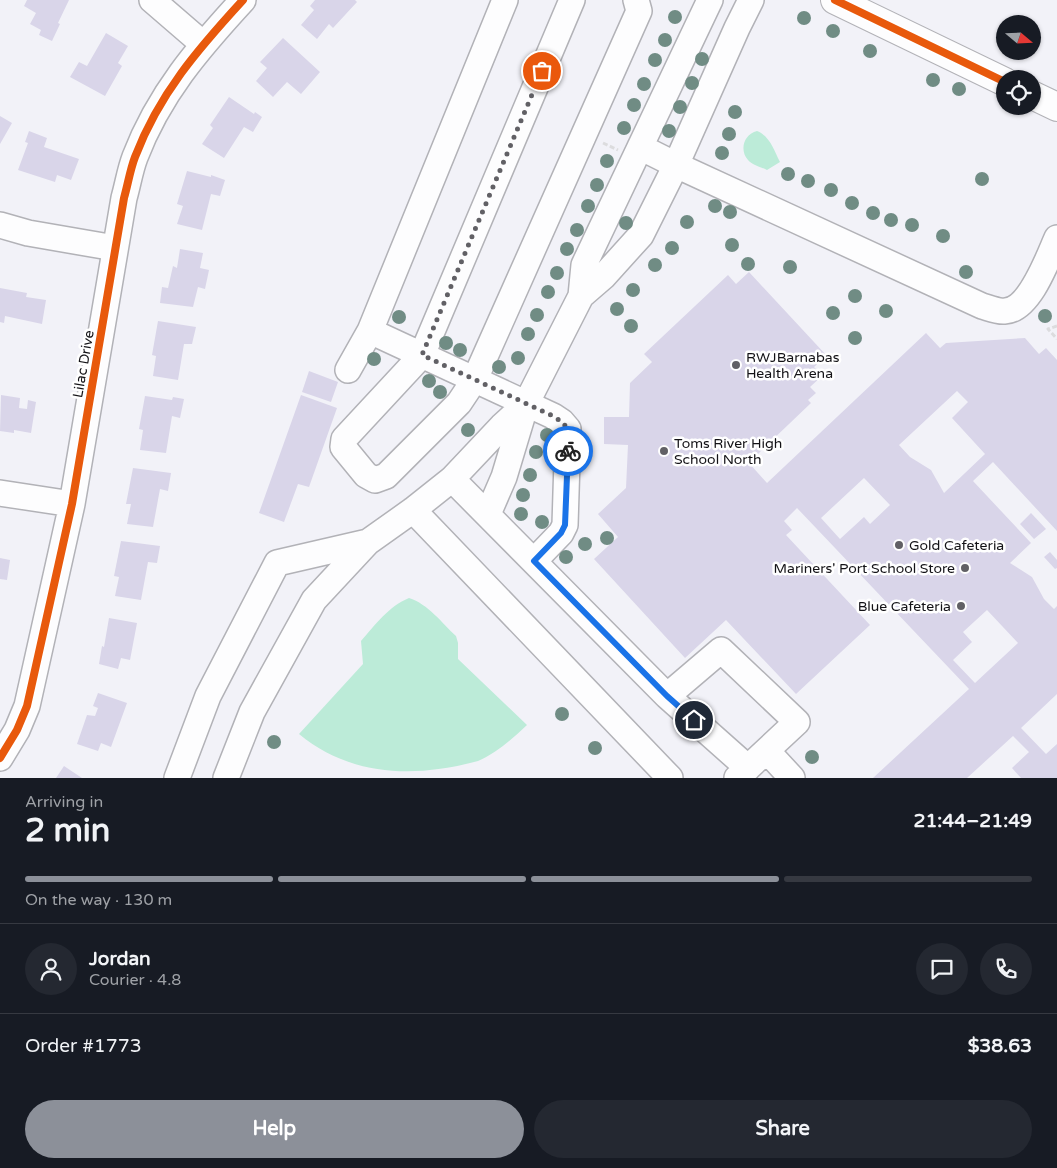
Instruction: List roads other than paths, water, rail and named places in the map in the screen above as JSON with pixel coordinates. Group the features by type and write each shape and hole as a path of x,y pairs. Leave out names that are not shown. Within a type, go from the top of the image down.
{"main road":[{"path":"835,0 996,78"},
{"path":"1041,99 1057,107"}],"street":[{"path":"152,0 203,44"},
{"name":"Lilac Drive","path":"0,758 17,730 27,706 72,504 124,198 135,158 155,115 173,83 203,44 243,0"},
{"path":"348,370 370,331 505,0"},
{"path":"572,0 422,355 344,438 343,447 366,475 375,480 386,476 459,403 475,380 639,11 636,0"},
{"path":"488,514 504,478 526,404 581,296 584,265 710,0"},
{"path":"581,296 603,277 641,235 676,165 751,0"},
{"path":"640,147 982,306 1005,312 1015,309 1029,295 1057,238"},
{"path":"0,225 28,233 116,248"},
{"path":"370,331 553,416 568,429 565,525 561,533 534,561"},
{"path":"226,778 252,712 314,600 368,542 452,479 502,426 526,404"},
{"path":"452,479 743,773 797,722 721,650 667,696"},
{"path":"0,493 72,504"},
{"path":"413,510 670,778"},
{"path":"177,778 208,696 277,562 368,542"},
{"path":"766,751 792,778"}],"place":[{"name":"RWJBarnabas Health Arena","path":"736,365"},
{"name":"Toms River High School North","path":"664,451"},
{"name":"Gold Cafeteria","path":"899,545"},
{"name":"Mariners' Port School Store","path":"965,568"},
{"name":"Blue Cafeteria","path":"961,606"}]}
